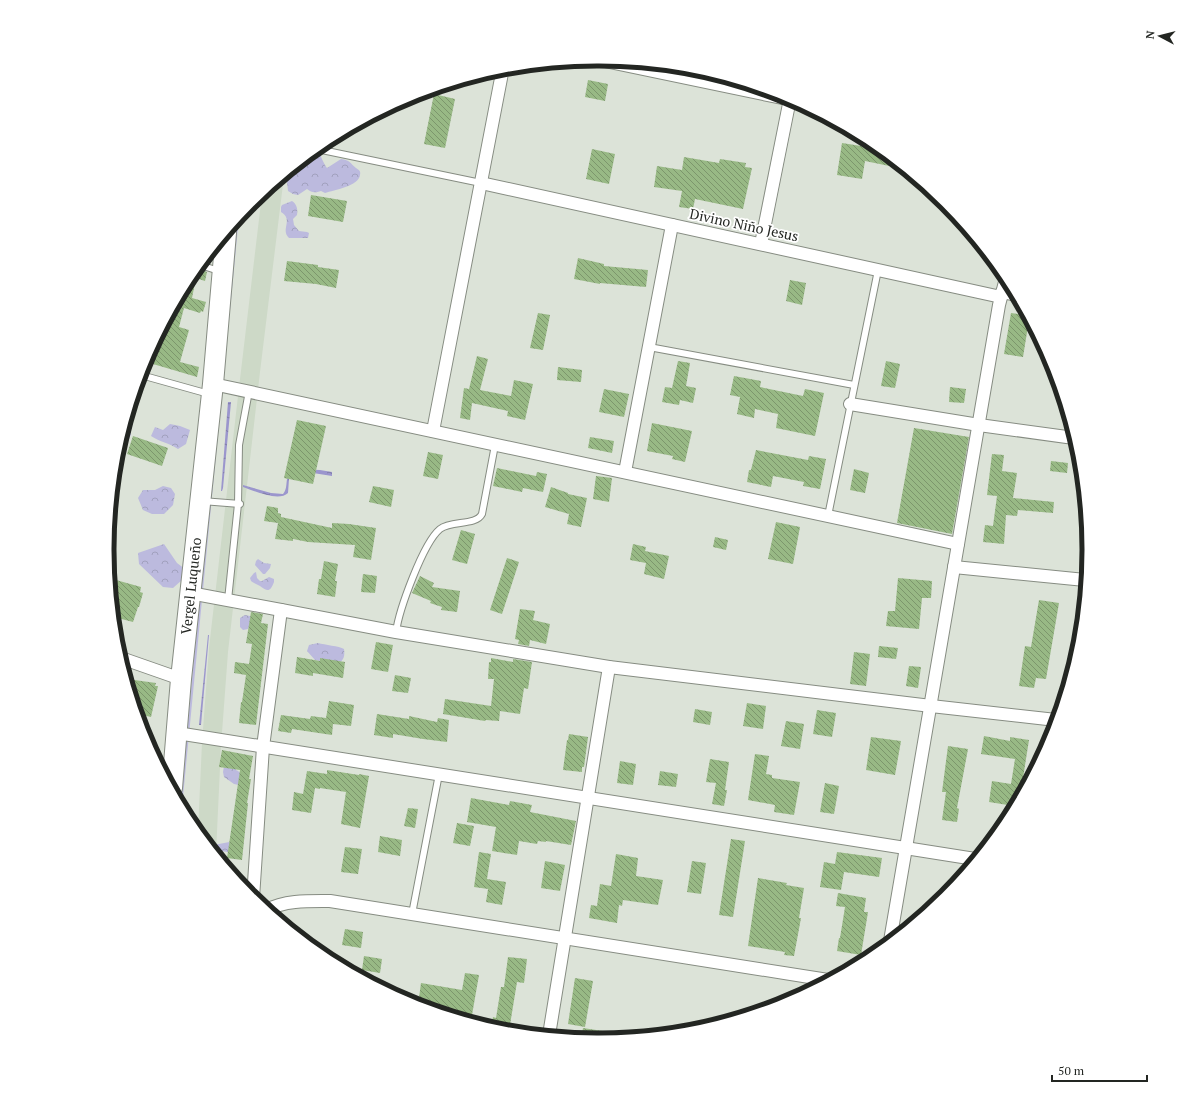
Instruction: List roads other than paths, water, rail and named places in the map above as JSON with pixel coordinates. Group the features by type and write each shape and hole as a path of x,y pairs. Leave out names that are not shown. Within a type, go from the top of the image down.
{"main road":[{"name":"Vergel Luqueño","path":"173,779 225,241"}],"street":[{"path":"673,72 736,86"},
{"path":"433,431 502,76"},
{"path":"761,244 790,106"},
{"name":"Divino Niño Jesus","path":"481,183 878,270 1008,294"},
{"path":"625,472 672,225"},
{"path":"891,934 1004,287"},
{"path":"212,389 249,391 958,544"},
{"path":"850,404 979,425 1068,437"},
{"path":"954,567 1080,579"},
{"path":"190,593 396,632 609,667 1051,719"},
{"path":"254,889 263,746 281,610"},
{"path":"128,660 182,679"},
{"path":"550,1030 609,667"},
{"path":"177,733 969,859"},
{"path":"273,908 286,903 330,901 820,979"}],"lane":[{"path":"324,151 481,183"},
{"path":"206,267 223,272"},
{"path":"828,516 878,270"},
{"path":"648,347 854,385"},
{"path":"147,376 212,389"},
{"path":"228,600 239,504 239,445 249,391"},
{"path":"396,632 399,616 413,578 435,535 446,525 480,518 495,444"},
{"path":"200,501 239,504"},
{"path":"412,914 439,774"}],"water":[{"path":"228,402 231,402 223,488 221,491"},
{"path":"295,469 332,472 332,476 295,472 289,479 288,493 279,496 266,495 243,487 243,485 271,493 283,494 286,488 287,478"},
{"path":"208,635 201,725 199,725"}]}
